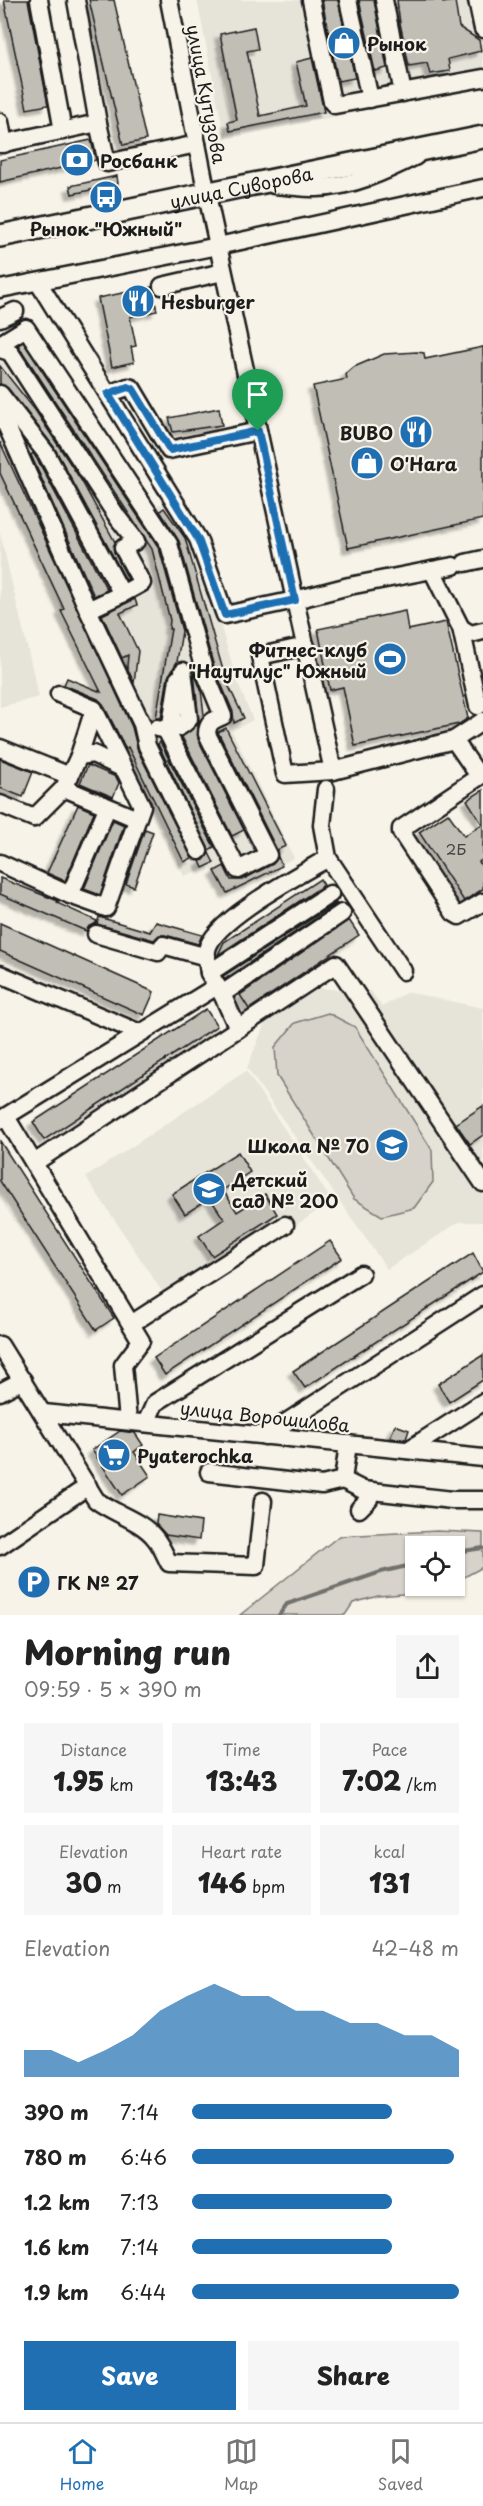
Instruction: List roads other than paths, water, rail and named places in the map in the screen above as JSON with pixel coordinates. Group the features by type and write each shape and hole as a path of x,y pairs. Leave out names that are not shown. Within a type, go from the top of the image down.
{"main road":[{"name":"улица Суворова","path":"0,236 483,137"}],"street":[{"path":"39,0 63,131"},
{"path":"76,0 107,163 197,144"},
{"name":"улица Кутузова","path":"169,0 207,195 333,771"},
{"path":"311,0 333,103 337,105 483,78"},
{"path":"348,0 370,99"},
{"path":"384,0 403,93"},
{"path":"477,0 483,29"},
{"path":"0,122 2,144 98,123"},
{"path":"0,290 218,246 483,188"},
{"path":"162,286 224,272"},
{"path":"38,282 198,539 225,615 349,586 483,559"},
{"path":"0,318 15,310"},
{"path":"0,344 26,328 169,544 204,670 223,716 210,722 207,734 268,855 238,870 168,730 142,724"},
{"path":"0,349 10,351 118,518 136,541 123,548 142,583 88,610"},
{"path":"108,394 128,387 132,388 170,450 258,431"},
{"path":"0,394 46,453 122,594"},
{"path":"0,411 88,610 142,724 147,746 199,851"},
{"path":"432,570 461,628 478,706 483,703"},
{"path":"461,628 471,634 483,631"},
{"path":"306,646 260,656 285,774 333,771 454,740 483,721"},
{"path":"0,863 70,896 106,908 142,806 94,708 59,694"},
{"path":"0,804 34,818 67,782 79,756 94,708"},
{"path":"454,740 481,775 404,826 401,832 454,913 459,916 464,915 483,902"},
{"path":"0,748 67,782 107,808 137,819"},
{"path":"79,756 93,754 124,769"},
{"path":"326,789 322,825 328,858 403,971"},
{"path":"70,896 107,808"},
{"path":"238,1029 214,978 211,942 248,906 328,858"},
{"path":"128,1421 123,1365 141,1341 34,1163 3,1119 140,1033 330,894"},
{"path":"214,978 342,913"},
{"path":"96,934 158,952 163,945 214,978"},
{"path":"34,1163 336,964 483,1183"},
{"path":"0,974 140,1033"},
{"path":"131,1324 285,1225"},
{"path":"146,1423 155,1403 361,1274"},
{"path":"265,1436 483,1295"},
{"path":"0,1345 96,1500 109,1510 133,1521 155,1537 168,1563 256,1566 263,1501"},
{"path":"0,1392 23,1380"},
{"path":"408,1450 483,1402"},
{"name":"улица Ворошилова","path":"44,1413 483,1458"},
{"path":"343,1480 348,1444"},
{"path":"209,1472 322,1485 343,1480 363,1491 452,1500 483,1500"},
{"path":"0,1546 88,1486"},
{"path":"359,1509 369,1498 370,1491"}],"waterway":[{"path":"465,1551 483,1548"},
{"path":"279,1615 287,1604 381,1572 405,1567"}],"place":[{"name":"Рынок","path":"344,43"},
{"name":"Росбанк","path":"77,160"},
{"name":"Рынок \"Южный\"","path":"106,197"},
{"name":"Hesburger","path":"138,301"},
{"name":"BUBO","path":"416,432"},
{"name":"O'Hara","path":"367,463"},
{"name":"Фитнес-клуб \"Наутилус\" Южный","path":"390,659"},
{"name":"Школа № 70","path":"392,1145"},
{"name":"Детский сад № 200","path":"209,1189"},
{"name":"Pyaterochka","path":"114,1455"},
{"name":"ГК № 27","path":"34,1582"}]}
